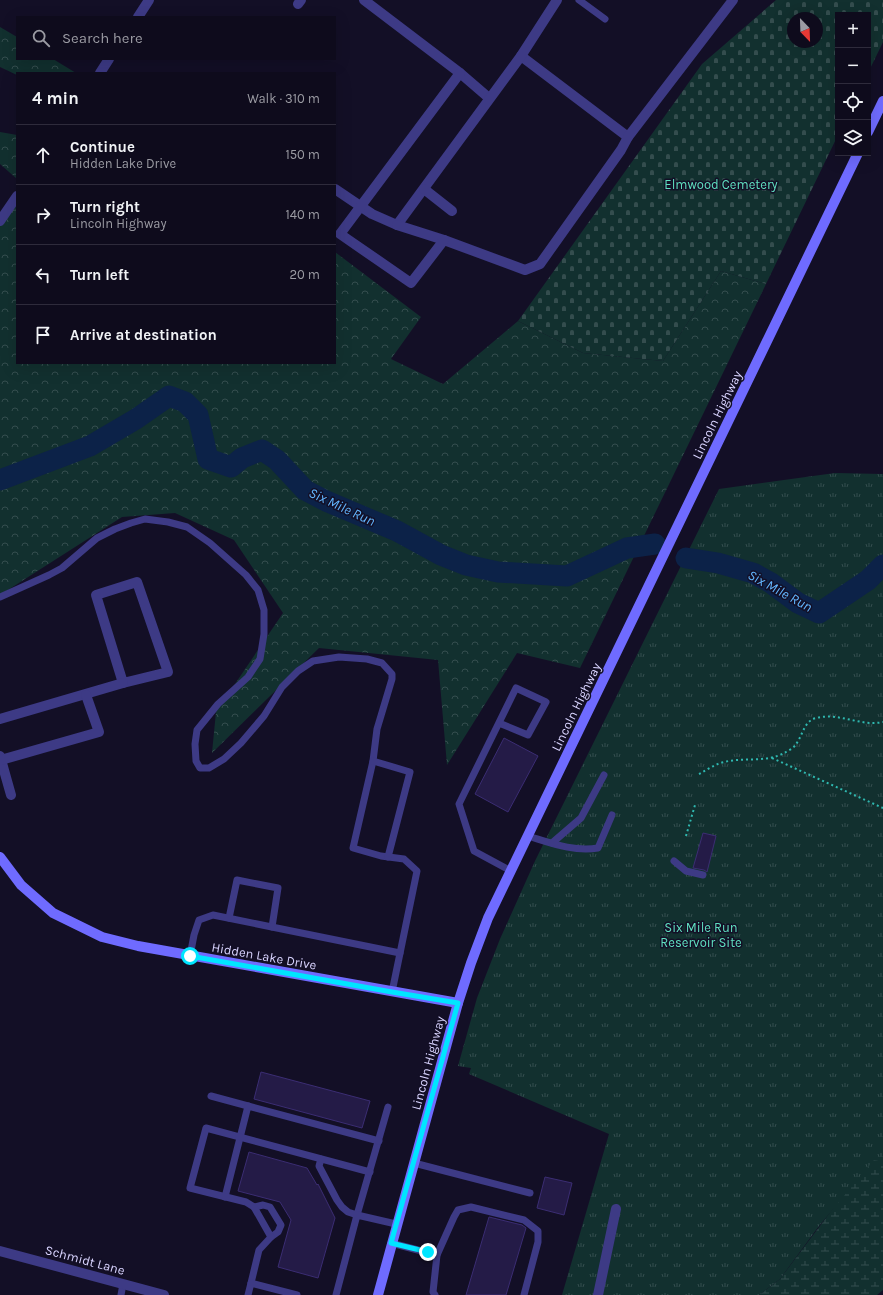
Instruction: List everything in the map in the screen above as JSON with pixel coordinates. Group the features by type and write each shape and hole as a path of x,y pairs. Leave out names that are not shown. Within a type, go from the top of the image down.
{"main road":[{"path":"871,126 883,101"},
{"name":"Lincoln Highway","path":"378,1295 396,1224 458,1003 488,918 857,156"},
{"name":"Hidden Lake Drive","path":"0,857 21,885 53,913 102,937 190,956 458,1003"}],"street":[{"path":"139,16 149,0"},
{"path":"364,0 460,73 489,98"},
{"path":"397,225 521,56 557,0"},
{"path":"336,190 372,214 397,225 444,240 525,270 540,264 621,150 628,137 733,0"},
{"path":"521,56 628,137"},
{"path":"101,72 108,60"},
{"path":"444,240 410,283 340,234 460,73"},
{"path":"424,190 452,211"},
{"path":"0,221 16,197"},
{"path":"0,719 123,683 168,672 137,582 96,595 123,683"},
{"path":"10,796 1,758 99,732 86,695"},
{"path":"598,1295 616,1209"},
{"name":"Schmidt Lane","path":"0,1251 164,1295"}],"lane":[{"path":"579,0 605,19"},
{"path":"0,597 62,568 97,538 115,528 130,523 144,520 168,522 187,527 210,543 246,575 258,590 264,610 264,634 260,659 248,677 218,704 197,730 195,744 196,761 200,768 209,768 224,760 264,716 282,687 298,671 313,661 339,657 382,663 392,674 392,679 377,729 373,761 353,848 388,857 404,859 417,871 392,992"},
{"path":"499,723 528,735 546,702 516,688 459,804 474,851 511,871"},
{"path":"373,761 410,772 388,857"},
{"path":"552,844 581,818 604,775"},
{"path":"528,836 563,847 582,849 598,848 612,815"},
{"path":"674,861 686,871 703,875"},
{"path":"229,918 237,880 278,888 272,927"},
{"path":"190,956 194,935 199,920 213,915 400,953"},
{"path":"211,1096 379,1141"},
{"path":"225,1197 248,1106"},
{"path":"336,1295 388,1107"},
{"path":"271,1237 254,1207 246,1202 190,1188 206,1128 370,1172"},
{"path":"321,1159 319,1166 342,1207 348,1212 357,1215 396,1224"},
{"path":"414,1163 530,1193"},
{"path":"248,1295 259,1250 278,1232 280,1225 270,1207 263,1205 254,1207"},
{"path":"435,1295 433,1292 437,1255 458,1210 471,1207 524,1220 538,1231 538,1242 524,1295"},
{"path":"391,1243 437,1255"},
{"path":"251,1283 297,1295"},
{"path":"121,1295 123,1284"}],"path":[{"path":"699,774 724,762 772,758 785,753 796,746 808,722 816,718 839,717 858,722 877,724 883,722"},
{"path":"772,758 883,808"},
{"path":"686,836 695,805"}],"green space":[{"name":"Elmwood Cemetery","path":"776,0 883,0 883,42 871,67 871,12 835,12 835,141 766,284 721,271 663,361 583,353 518,321 702,64"},
{"path":"0,27 16,36 16,60 55,60 74,72 16,72 16,75 0,67"},
{"path":"0,132 16,135 16,178 0,164"},
{"path":"16,193 16,364 336,364 336,253 421,317 391,359 443,384 518,321 583,353 663,361 721,271 766,284 580,668 517,653 447,765 438,660 319,648 212,753 216,712 283,613 234,540 175,513 122,517 0,595 0,226"},
{"name":"Six Mile Run Reservoir Site","path":"835,473 883,474 883,1162 874,1160 819,1226 780,1279 759,1295 562,1295 609,1134 469,1074 471,1068 458,1066 477,998 500,939 535,861 719,489"},
{"path":"883,1142 883,1290 877,1295 759,1295 780,1279"}],"building":[{"path":"504,738 538,756 508,812 475,794"},
{"path":"703,833 716,836 707,872 693,868"},
{"path":"261,1072 370,1101 362,1128 254,1099"},
{"path":"249,1152 307,1168 317,1185 318,1184 335,1218 318,1278 278,1267 291,1220 280,1202 238,1191"},
{"path":"545,1177 572,1183 564,1215 537,1208"},
{"path":"489,1217 522,1225 526,1228 506,1295 466,1295"}],"waterway":[{"name":"Six Mile Run","path":"0,480 90,446 136,419 169,396 185,402 198,415 208,459 231,467 242,458 262,450 277,460 305,490 326,501 397,531 441,555 466,565 498,572 567,576 627,548 655,544"},
{"name":"Six Mile Run","path":"686,558 718,563 753,573 771,583 798,603 819,613 868,580 883,565"}],"route":[{"path":"190,956 458,1003 391,1243 428,1252"}]}
